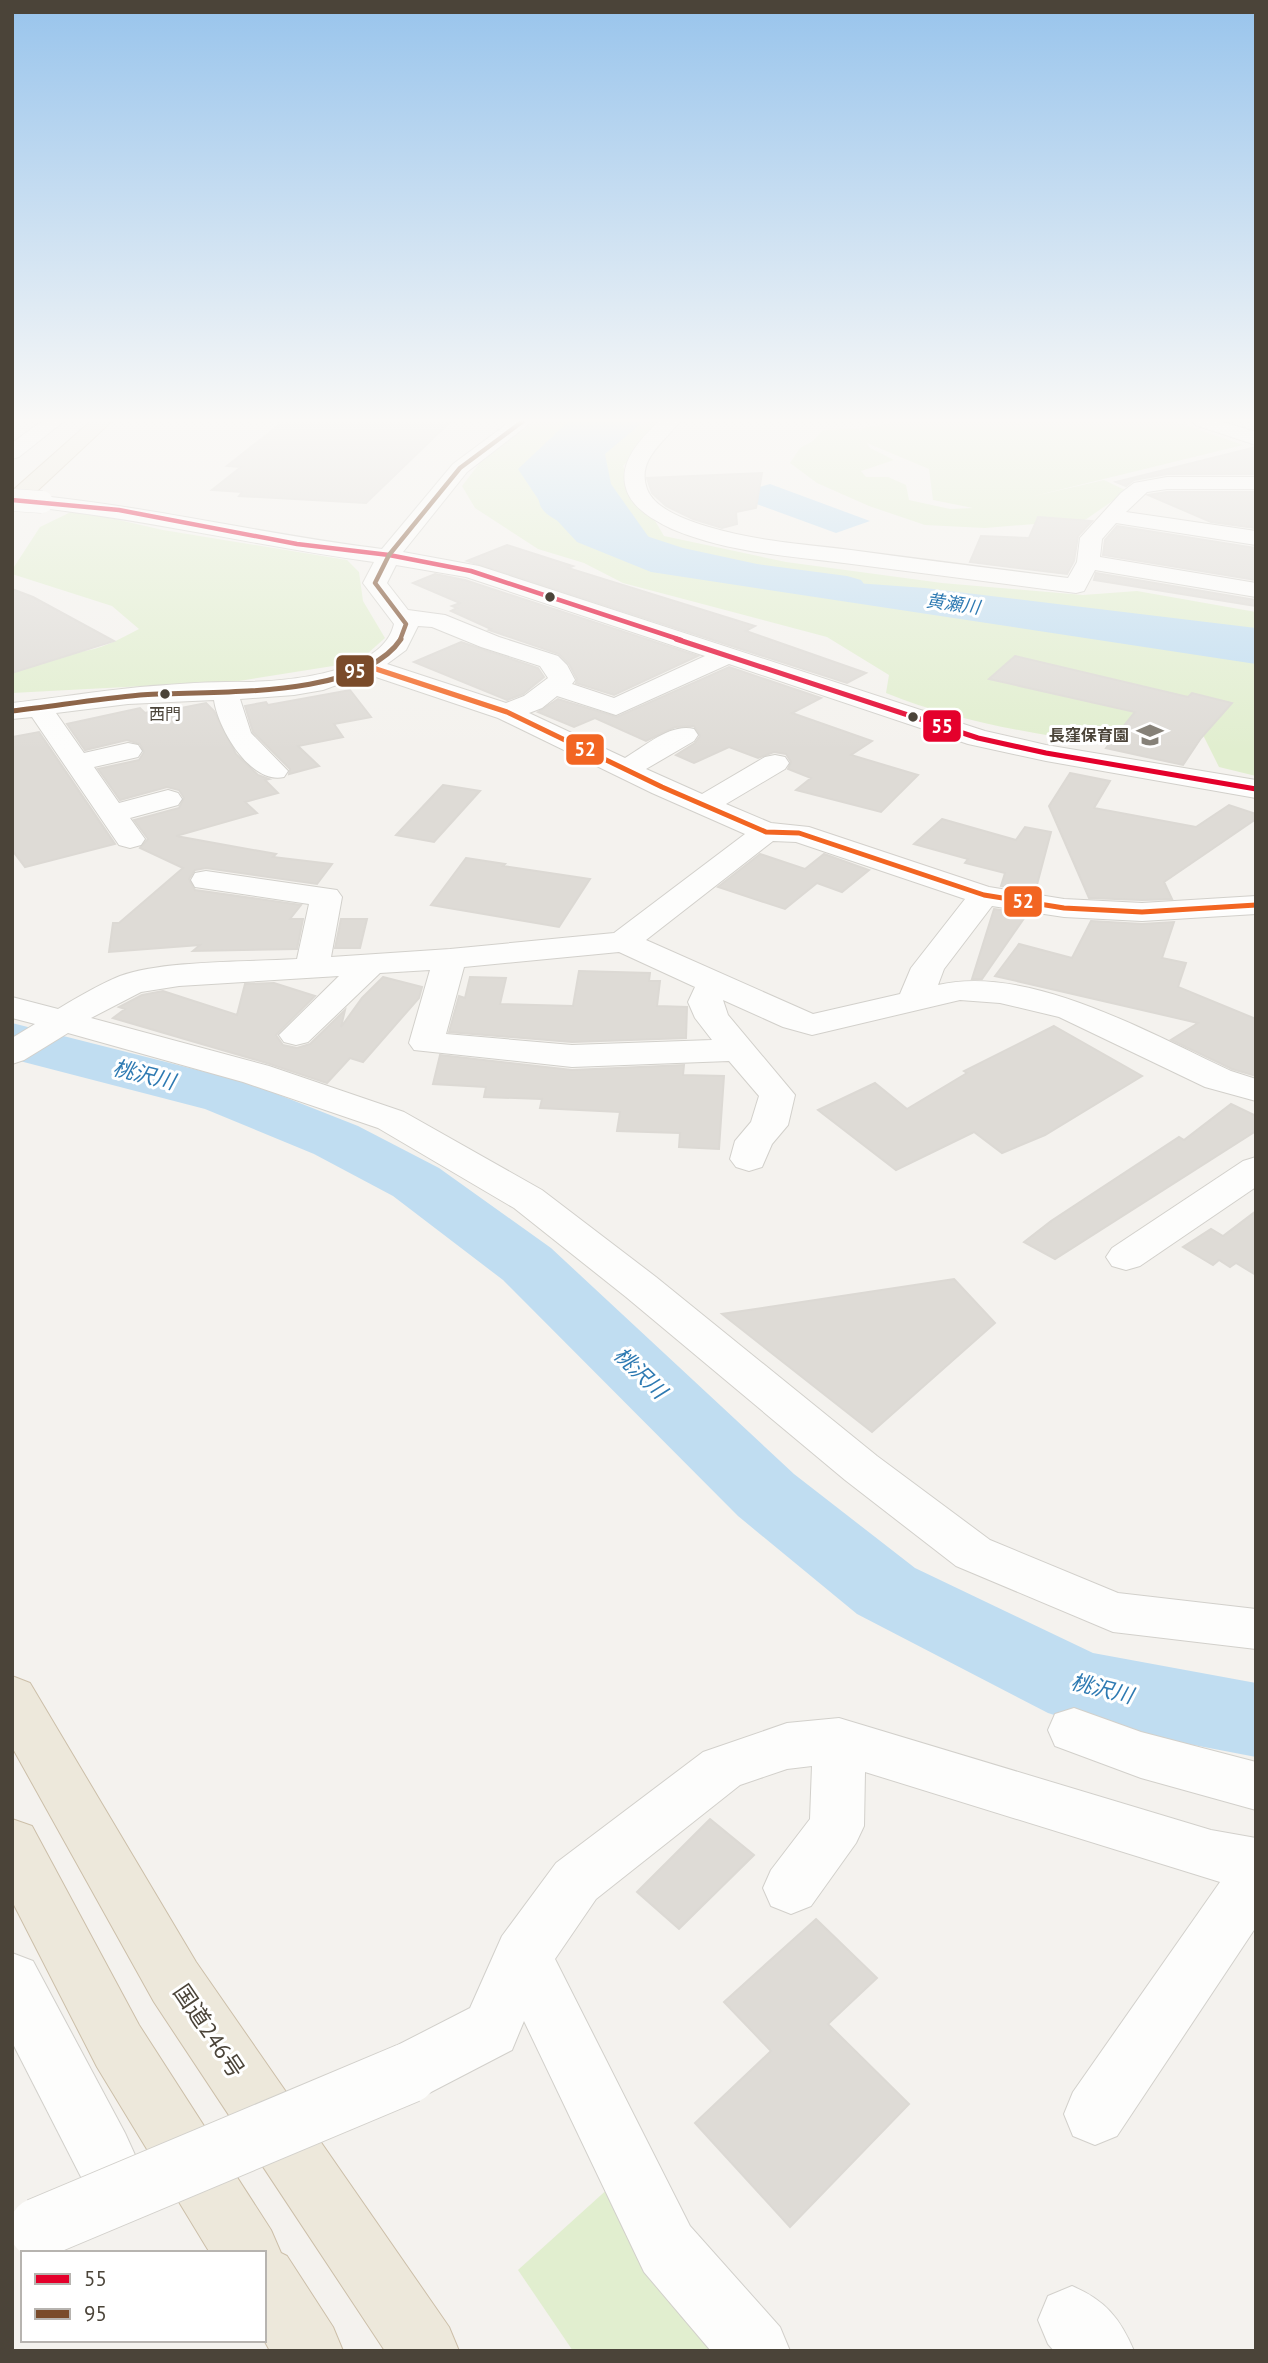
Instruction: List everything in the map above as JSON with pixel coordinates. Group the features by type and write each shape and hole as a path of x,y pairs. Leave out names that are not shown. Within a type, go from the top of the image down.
{"highway":[{"name":"国道246号","path":"12,1698 175,1982 425,2351"},
{"path":"12,1844 118,2046 247,2251"},
{"path":"266,2282 309,2351"}],"street":[{"path":"230,531 297,544 389,555 471,571 978,738 1046,753 1256,789"},
{"path":"26,709 145,695 312,685 367,666 394,649 404,638 406,624 375,583 389,555 408,531"},
{"path":"700,531 757,545 1076,586 1088,562 1091,538 1097,531"},
{"path":"1212,531 1256,538"},
{"path":"1088,562 1256,590"},
{"path":"400,617 436,620 490,642 549,661 558,670 562,680 555,687 533,702 507,712"},
{"path":"555,687 615,707 726,656"},
{"path":"367,666 507,712 625,769 766,832 799,833 984,895 1064,908 1142,912 1256,905"},
{"path":"226,690 229,716 237,736 274,771"},
{"path":"26,709 76,763 130,839"},
{"path":"625,769 684,735"},
{"path":"76,763 128,751"},
{"path":"703,805 775,763"},
{"path":"111,814 168,799"},
{"path":"623,942 766,832"},
{"path":"206,880 326,897 312,968"},
{"path":"915,999 928,968 984,895"},
{"path":"12,1053 61,1025 95,1001 133,983 180,976 369,966 623,942 812,1025 960,990 1000,993 1071,1010 1219,1079 1256,1090"},
{"path":"450,959 426,1043 572,1056 738,1050"},
{"path":"296,1035 369,966"},
{"path":"713,983 705,1002 712,1018 777,1095 769,1125 754,1141 749,1159"},
{"path":"12,1007 61,1025 256,1073 391,1120 528,1199 641,1287 861,1468 973,1553 1113,1612 1256,1629"},
{"path":"1126,1257 1256,1169"},
{"path":"1074,1730 1104,1743 1194,1771 1256,1786"},
{"path":"791,1888 837,1826 839,1741"},
{"path":"25,2230 408,2074 491,2029 523,1956 576,1881 722,1768 787,1746 839,1741 915,1762 1211,1856 1256,1864"},
{"path":"1095,2114 1256,1878"},
{"path":"523,1956 667,2249 756,2351"},
{"path":"12,1981 103,2155"}],"green space":[{"path":"37,531 171,531 347,560 359,572 363,601 385,638 358,662 239,681 12,693 12,656 86,651 110,644 139,629 112,606 12,574"},
{"path":"511,531 661,531 664,536 786,562 942,583 1083,595 1137,591 1256,612 1256,776 1219,767 1200,729 1135,713 1108,745 1023,731 940,712 886,693 889,675 827,637 623,583 584,563 538,549"},
{"path":"621,2177 734,2351 573,2351 518,2270"}],"water":[{"path":"567,531 645,531 655,546 718,573 925,588 1256,628 1256,664 651,572 577,542"}],"building":[{"path":"1032,531 1082,531 1078,536 1074,561 1067,574 970,562 981,536 1029,538"},
{"path":"1112,531 1150,531 1256,548 1256,580 1103,555 1105,540"},
{"path":"507,545 573,566 568,568 755,626 746,631 866,673 847,683 467,561"},
{"path":"1096,573 1256,600 1256,606 1094,580"},
{"path":"435,574 465,580 698,656 614,695 576,683 577,679 569,664 559,654 489,630 491,629 451,611 457,608 452,606 460,603 413,583"},
{"path":"12,589 33,597 114,641 12,673"},
{"path":"461,642 538,668 544,677 523,694 507,700 414,662"},
{"path":"1015,656 1188,697 1192,693 1232,703 1201,738 1183,765 1106,748 1135,712 989,679"},
{"path":"729,667 821,698 792,713 872,741 851,755 918,775 881,812 796,790 811,778 788,769 791,762 786,754 774,752 758,758 729,747 694,763 676,755 695,743 700,736 694,726 675,727 646,741 595,718 574,727 538,712 558,699 617,717"},
{"path":"350,690 371,717 334,724 343,737 298,746 319,766 289,774 290,769 253,732 245,706 266,702 268,705"},
{"path":"206,703 214,711 236,754 258,775 269,779 265,780 278,793 245,802 257,813 176,836 276,854 273,857 332,864 317,884 206,868 195,870 189,879 195,890 301,905 290,919 303,919 297,949 193,951 200,945 109,952 113,923 119,923 183,868 140,848 148,839 134,820 179,808 184,798 179,790 167,787 120,800 98,769 139,760 144,752 140,744 127,740 85,750 67,724 140,708 145,713 178,705 181,708"},
{"path":"39,732 115,844 25,867 12,850 12,737"},
{"path":"1070,773 1110,781 1094,808 1196,827 1229,805 1256,814 1256,819 1164,882 1172,899 1089,898 1049,806"},
{"path":"443,785 480,791 434,842 396,835"},
{"path":"942,819 1016,840 1025,827 1051,832 1035,892 1001,886 1005,873 965,863 968,859 914,844"},
{"path":"760,854 805,869 824,854 869,870 842,892 817,883 785,909 718,887"},
{"path":"466,858 590,879 559,927 431,905"},
{"path":"994,909 1027,914 982,979 972,979"},
{"path":"341,919 367,919 360,948 335,948"},
{"path":"1091,921 1142,924 1174,922 1162,958 1186,963 1178,987 1256,1019 1256,1076 1232,1069 1171,1040 1198,1023 995,976 1019,944 1072,958"},
{"path":"579,971 650,973 649,981 660,981 657,1006 687,1007 686,1038 572,1042 449,1032 459,996 465,998 470,977 506,978 500,1004 573,1006"},
{"path":"383,977 422,987 419,998 363,1062 350,1058 327,1083 113,1018 125,1009 119,1007 142,995 163,991 237,1015 245,984 274,983 315,996 276,1035 283,1045 297,1048 310,1044 345,1010 341,1027 362,998"},
{"path":"1054,1026 1142,1076 1045,1135 1002,1153 974,1132 896,1170 818,1110 875,1083 907,1109 967,1073 964,1071"},
{"path":"440,1055 572,1070 684,1065 683,1075 724,1076 719,1149 679,1147 680,1133 617,1131 620,1112 540,1108 542,1099 484,1097 486,1087 433,1084"},
{"path":"1231,1104 1256,1116 1256,1131 1055,1259 1024,1242 1051,1221 1179,1137 1184,1140"},
{"path":"1256,1211 1256,1275 1236,1263 1230,1267 1219,1260 1213,1265 1183,1247 1211,1229 1223,1236"},
{"path":"954,1279 995,1323 872,1432 722,1314"},
{"path":"710,1819 754,1855 679,1929 637,1892"},
{"path":"816,1919 877,1978 828,2024 909,2104 790,2227 695,2123 771,2051 724,2002"}],"waterway":[{"name":"黄瀬川","path":"599,531 673,557 757,576 847,588"},
{"name":"桃沢川","path":"12,1041 227,1096 336,1140 416,1182 527,1264 766,1495 886,1591 1079,1687 1256,1720"}],"transit line":[{"name":"55","path":"230,531 297,544 389,555 471,571 978,738 1046,753 1256,789"},
{"name":"95","path":"12,711 128,696 294,687 351,673 389,652 403,636 406,624 375,583 389,555 408,531"},
{"name":"52","path":"367,666 507,712 662,787 766,832 799,833 984,895 1064,908 1142,912 1256,905"}],"place":[{"name":"西門","path":"165,694"},
{"name":"長窪保育園","path":"1150,735"}]}
